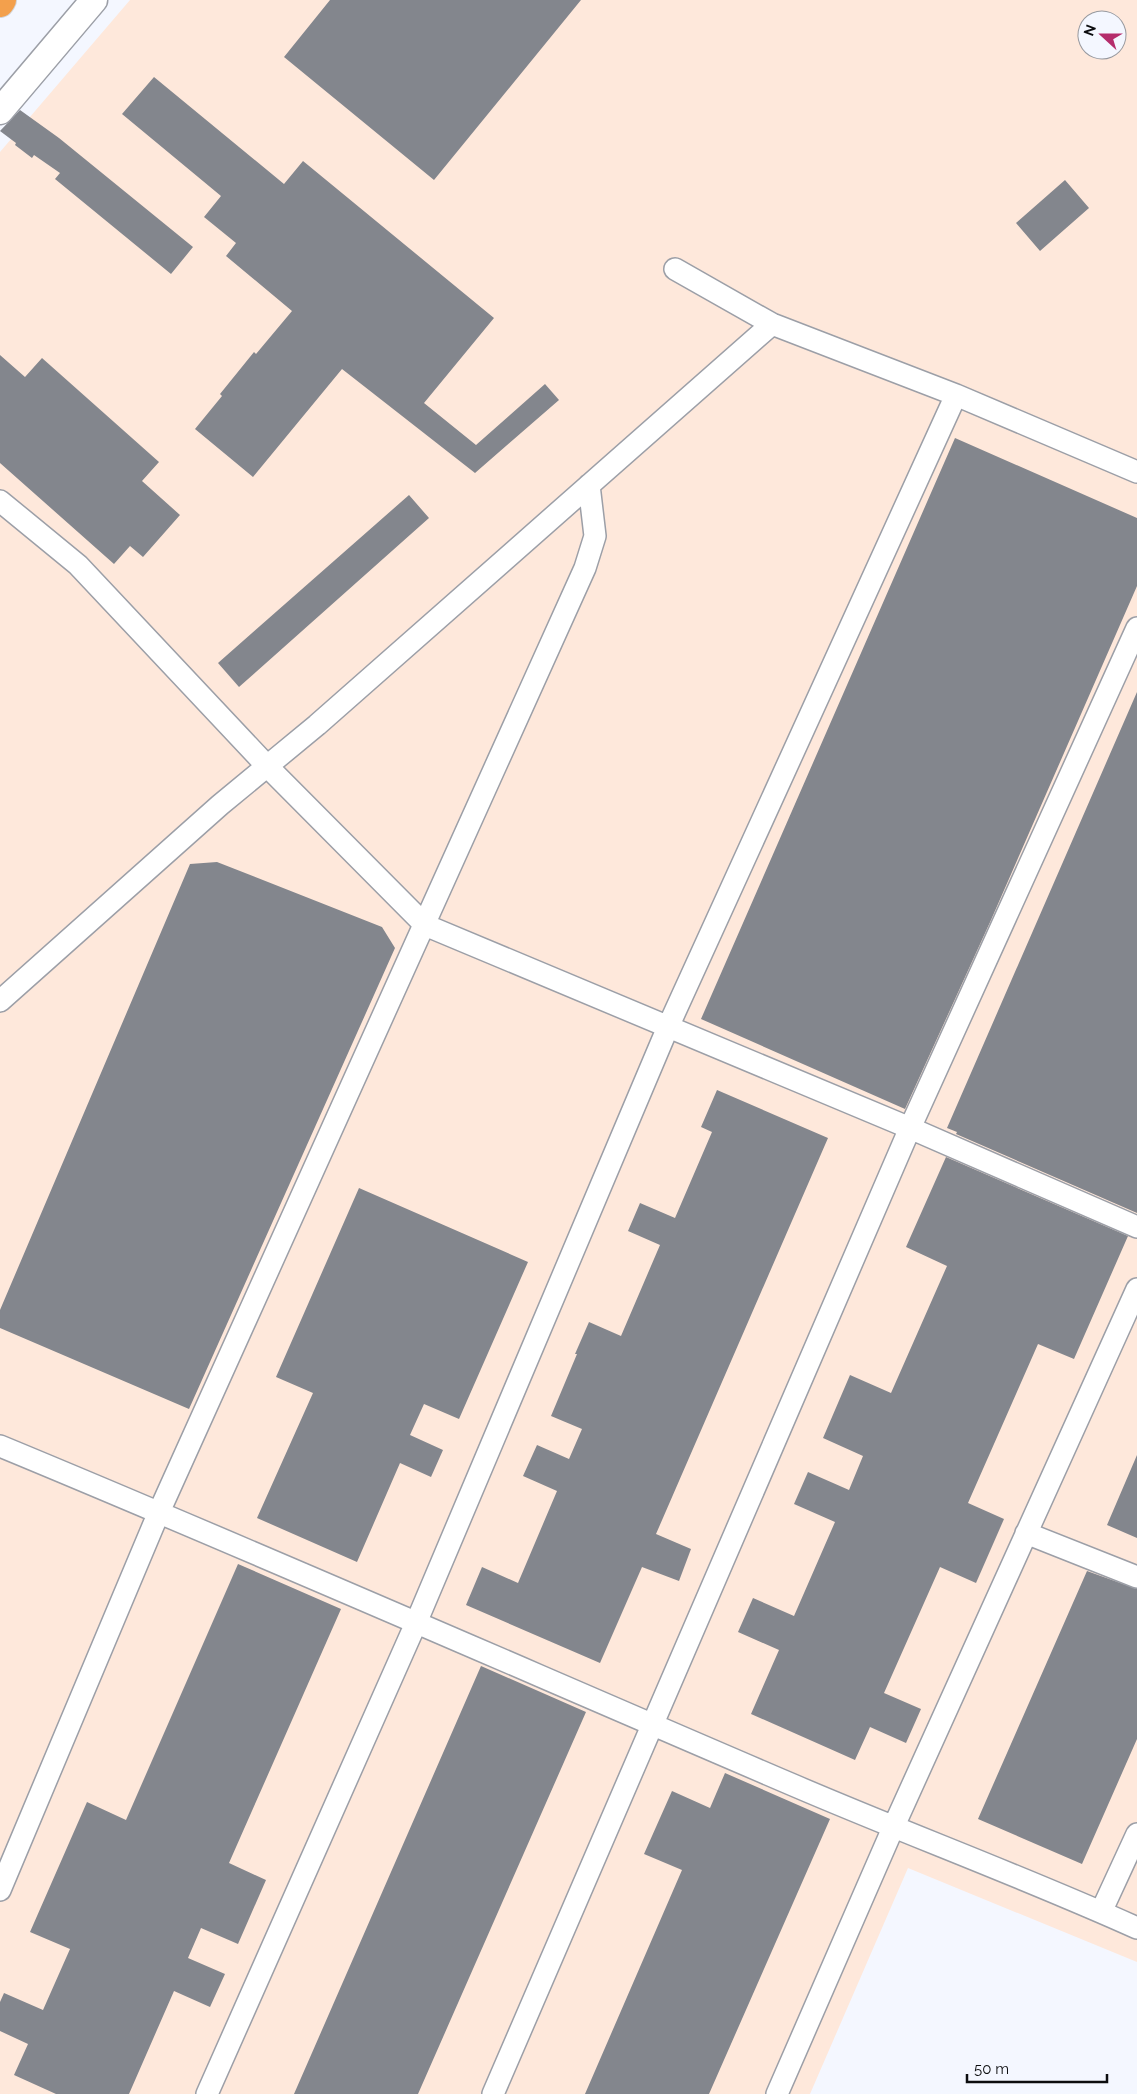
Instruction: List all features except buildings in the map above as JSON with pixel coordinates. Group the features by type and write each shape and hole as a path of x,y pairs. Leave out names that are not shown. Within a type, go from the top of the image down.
{"street":[{"path":"0,111 94,0"},
{"path":"676,269 772,324 956,396 1137,472"},
{"path":"0,1001 220,805 317,725 772,324"},
{"path":"207,2094 416,1623 668,1027 956,396"},
{"path":"0,1890 159,1512 585,568 595,536 589,485"},
{"path":"0,500 78,566 267,766 425,925 910,1128 1137,1227"},
{"path":"493,2094 910,1128 1137,628"},
{"path":"777,2094 893,1828 1137,1289"},
{"path":"0,1446 159,1512 893,1828 1137,1928"},
{"path":"1026,1533 1137,1577"},
{"path":"1101,1912 1137,1834"}],"shaded area":[{"path":"130,0 1137,0 1137,1962 908,1868 810,2094 0,2094 0,152"}]}
